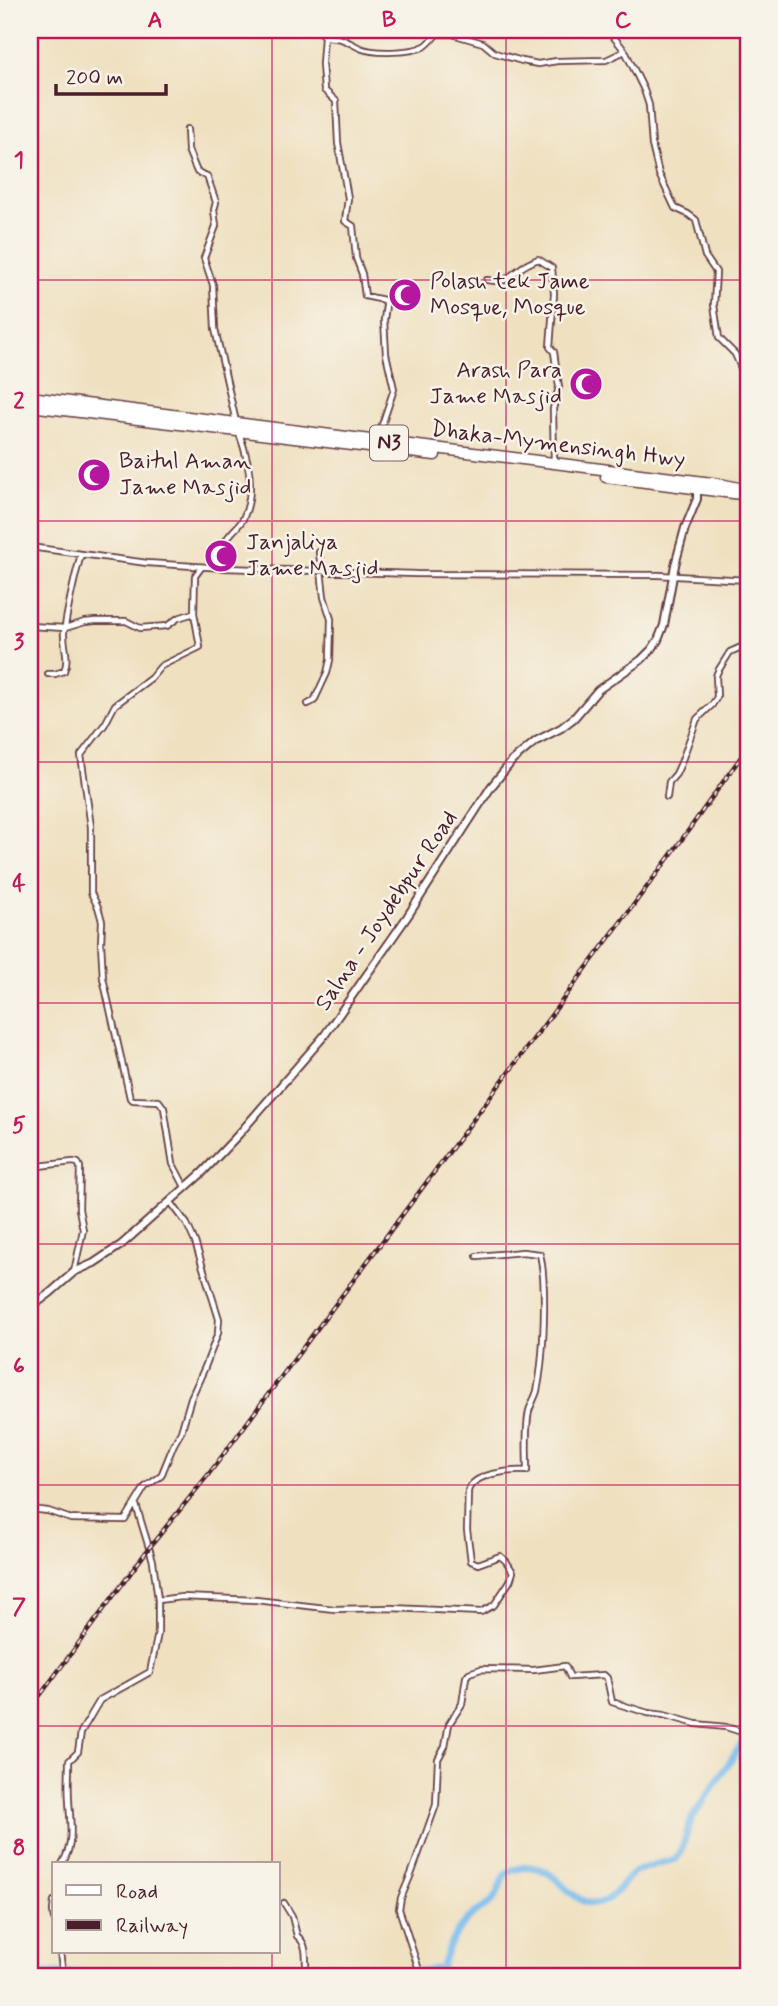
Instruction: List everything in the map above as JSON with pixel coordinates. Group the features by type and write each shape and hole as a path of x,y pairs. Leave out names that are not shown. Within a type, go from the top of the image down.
{"highway":[{"name":"Dhaka-Mymensingh Hwy","path":"30,397 237,428 748,496"},
{"name":"Dhaka-Mymensingh Hwy","path":"30,406 377,441 720,484 748,490"}],"main road":[{"name":"Salna - Joydebpur Road","path":"30,1308 74,1272 94,1263 121,1245 185,1188 239,1134 324,1036 407,917 478,805 512,761 536,741 574,718 598,690 641,660 652,649 664,625 672,576 698,489"}],"street":[{"path":"319,30 324,37 324,90 336,101 338,144 348,198 345,221 353,226 356,258 362,274 365,296 384,300 386,305 386,354 394,389 377,441"},
{"path":"608,30 625,51 644,90 649,105 652,145 659,174 676,208 696,220 705,256 716,272 714,305 719,338 735,354 748,384"},
{"path":"324,37 343,37 361,48 377,52 420,48 442,33 483,43 495,53 538,64 606,60 625,51"},
{"path":"187,129 188,150 197,172 207,176 216,202 216,226 204,258 213,285 215,329 237,428 249,465 249,498 240,524 228,536 225,568"},
{"path":"487,280 511,278 521,267 538,259 552,268 554,294 550,347 555,352 559,387 553,409 554,464"},
{"path":"30,547 147,563 201,567 429,574 658,575 748,580"},
{"path":"308,704 314,701 330,660 331,619 324,597 319,552"},
{"path":"48,674 64,671 66,667 65,628 70,593 81,554"},
{"path":"185,1188 173,1164 164,1108 159,1101 130,1098 103,978 101,914 91,892 91,827 81,755 105,724 115,705 151,678 161,666 200,647 194,613 195,576 201,567"},
{"path":"30,626 65,628 85,622 126,621 140,628 167,626 178,618 194,613"},
{"path":"667,797 668,782 676,774 697,719 718,697 718,671 730,652 748,643"},
{"path":"30,1167 73,1162 80,1167 79,1209 83,1230 74,1272"},
{"path":"30,1509 48,1511 71,1519 125,1520 136,1505 140,1493 161,1476 181,1432 185,1415 218,1333 219,1319 195,1242 187,1224 170,1202"},
{"path":"159,1600 182,1597 256,1600 334,1609 391,1608 481,1612 495,1605 513,1572 500,1556 478,1564 471,1561 467,1530 468,1491 475,1480 510,1470 527,1471 529,1408 534,1402 537,1389 543,1297 540,1254 523,1252 477,1255"},
{"path":"63,1862 71,1846 69,1761 78,1752 81,1732 100,1700 150,1672 158,1633 159,1600 153,1561 136,1505"},
{"path":"421,1976 399,1909 436,1805 438,1759 445,1746 449,1724 462,1704 466,1676 469,1673 481,1669 534,1670 565,1666 570,1677 604,1675 607,1678 611,1702 648,1713 696,1724 726,1727 748,1734"},
{"path":"284,1903 292,1916 297,1936 306,1949 307,1976"},
{"path":"60,1954 63,1976"}],"waterway":[{"path":"393,1976 442,1968 449,1946 458,1932 468,1919 494,1899 504,1877 511,1871 533,1867 554,1877 580,1899 599,1903 609,1898 635,1872 676,1859 692,1818 741,1745"},
{"path":"30,1975 70,1972 110,1976"}],"railway":[{"path":"30,1709 670,856 748,747"}],"place":[{"name":"Polash tek Jame Mosque, Mosque","path":"405,295"},
{"name":"Arash Para Jame Masjid","path":"586,384"},
{"name":"Baitul Aman Jame Masjid","path":"94,475"},
{"name":"Janjaliya Jame Masjid","path":"221,556"}]}
